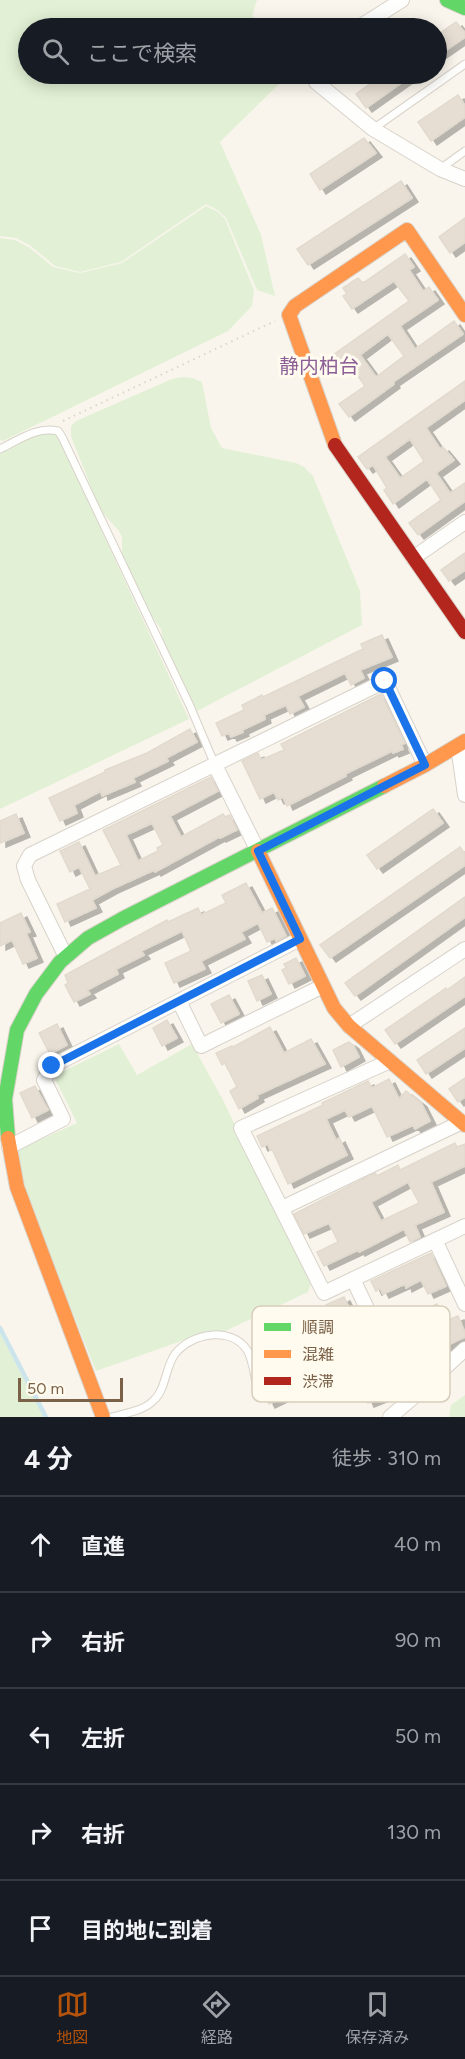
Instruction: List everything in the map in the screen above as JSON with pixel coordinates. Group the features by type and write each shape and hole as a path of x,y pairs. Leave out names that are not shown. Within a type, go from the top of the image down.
{"street":[{"path":"374,18 402,0"},
{"path":"447,0 465,8"},
{"path":"318,84 373,129 440,169 465,179"},
{"path":"465,315 407,230 295,306 289,315 335,445 465,632"},
{"path":"413,558 465,522"},
{"path":"66,957 28,880 24,866 30,855 385,681 425,765"},
{"path":"103,1417 17,1187 9,1147 5,1099 17,1030 36,994 66,957 88,938 425,765 461,744 465,795"},
{"path":"215,765 334,1008 349,1026 464,1123 282,1208"},
{"path":"9,1147 63,1119 44,1080 52,1066 300,939"},
{"path":"349,1026 465,949"},
{"path":"179,1001 201,1046 323,986"},
{"path":"390,1061 241,1128 324,1293 465,1226"},
{"path":"435,1240 465,1304"},
{"path":"353,1279 366,1306"},
{"path":"450,1363 465,1349"},
{"path":"390,1417 408,1402"}],"lane":[{"path":"447,77 465,64"},
{"path":"373,129 437,84"},
{"path":"440,169 465,151"},
{"path":"0,449 35,431 47,428 58,431 62,436 190,706 215,765"},
{"path":"112,1417 145,1407 156,1400 176,1353 197,1338 223,1335 235,1340 248,1351 252,1369"}],"path":[{"path":"47,428 289,315"}],"green space":[{"path":"0,0 257,0 252,16 256,18 18,18 18,84 279,84 220,142 261,235 275,296 257,290 226,218 206,204 121,262 80,272 55,266 31,246 16,238 0,236"},
{"path":"206,206 218,212 225,219 254,290 252,306 228,331 3,441 0,440 0,238 15,240 30,248 53,267 80,273 122,263"},
{"path":"181,377 193,378 202,382 211,428 222,448 296,463 313,476 360,591 362,625 197,711 163,640 161,629 150,614 122,556 122,537 100,510 71,436 71,426 76,421"},
{"path":"44,432 58,437 189,719 0,809 0,452"},
{"path":"119,1044 137,1075 192,1044 223,1100 311,1284 308,1292 278,1306 252,1306 252,1318 221,1333 210,1331 96,1371 30,1206 17,1152 77,1123 55,1079 56,1075"},
{"path":"0,1333 44,1417 0,1417"},
{"path":"465,1395 465,1417 449,1417 451,1405"}],"building":[{"path":"456,22 465,33 465,37 447,49 447,28"},
{"path":"370,84 400,84 366,108 356,94"},
{"path":"458,95 465,106 465,117 431,141 418,122"},
{"path":"364,138 376,153 320,190 310,174"},
{"path":"401,181 412,198 308,265 297,249"},
{"path":"465,218 465,242 450,253 439,237"},
{"path":"405,254 414,267 409,270 423,291 429,287 438,300 400,326 415,349 454,321 463,334 393,382 394,384 349,417 339,404 365,386 349,363 335,372 326,360 409,301 394,281 352,309 343,296 347,294 343,288 358,278 363,283","holes":["388,334 404,356 376,377 360,355"]},
{"path":"465,381 465,400 426,428 440,449 443,447 454,460 436,473 450,493 465,483 465,501 418,535 409,523 441,500 427,479 393,504 384,490 387,488 373,465 367,469 358,457","holes":["410,439 424,461 400,478 385,457"]},
{"path":"465,553 465,570 449,581 441,570"},
{"path":"382,635 392,657 360,670 364,678 351,685 345,673 298,696 304,707 290,714 286,705 264,715 265,719 242,730 243,732 231,737 229,733 222,736 216,723 244,710 242,705 363,649 361,644"},
{"path":"381,694 405,743 401,745 403,749 393,753 392,751 345,774 346,776 287,806 283,797 278,800 274,792 260,799 242,761 258,753 261,760 284,750 281,744"},
{"path":"190,729 197,742 166,758 168,761 133,778 135,782 102,796 101,791 74,805 77,813 60,821 49,798 105,770 147,753"},
{"path":"211,777 218,791 170,816 181,837 223,814 225,817 230,815 237,830 219,837 155,872 154,870 112,889 92,900 96,908 65,922 57,904 90,889 79,867 70,872 60,851 79,842 95,876 121,865 103,830","holes":["152,823 163,845 157,848 158,851 138,861 126,835"]},
{"path":"433,809 443,823 377,869 367,855"},
{"path":"16,814 24,833 0,843 0,821"},
{"path":"460,847 465,854 465,865 330,958 320,945"},
{"path":"246,883 262,913 272,908 286,936 267,942 258,923 241,932 245,939 201,961 205,969 174,983 165,963 191,951 182,931 141,951 144,955 116,969 118,974 87,990 90,994 74,1002 65,985 68,983 65,975 167,920 168,922 198,908 201,915 226,903 222,895"},
{"path":"465,897 465,917 355,996 345,983"},
{"path":"21,913 30,932 26,933 37,958 23,964 12,940 0,946 0,923"},
{"path":"296,958 305,976 289,984 282,970 286,968 284,964"},
{"path":"262,975 271,994 257,1001 248,981"},
{"path":"465,977 465,996 395,1044 385,1030"},
{"path":"229,995 239,1014 221,1023 211,1004"},
{"path":"167,1020 177,1038 162,1046 153,1028"},
{"path":"57,1024 67,1045 50,1054 39,1033"},
{"path":"270,1027 284,1053 311,1039 325,1064 257,1095 258,1098 239,1109 230,1091 237,1087 225,1063 222,1065 216,1053 233,1047"},
{"path":"465,1028 465,1048 426,1074 417,1060"},
{"path":"349,1042 359,1057 341,1067 333,1050"},
{"path":"465,1078 465,1097 458,1102 449,1089"},
{"path":"389,1079 399,1099 406,1091 421,1103 430,1121 415,1129 413,1125 387,1137 372,1106 349,1117 345,1110 326,1119 336,1140 339,1138 347,1155 288,1184 272,1149 270,1150 268,1144 262,1147 257,1136 368,1081 372,1088"},
{"path":"35,1086 48,1110 32,1118 20,1093"},
{"path":"455,1143 457,1147 465,1144 465,1166 431,1182 444,1212 415,1225 420,1237 410,1242 404,1229 359,1252 358,1250 324,1266 317,1252 338,1242 329,1223 304,1234 294,1214 375,1173 377,1176 398,1165 400,1170","holes":["408,1182 419,1203 381,1221 371,1202"]},
{"path":"431,1253 446,1286 428,1294 421,1280 406,1288 405,1284 383,1294 380,1288 376,1291 371,1281"},
{"path":"344,1297 348,1306 326,1306"},
{"path":"458,1316 465,1337 450,1344 450,1319"}],"waterway":[{"path":"0,1328 46,1417"}],"traffic: fast":[{"path":"447,0 465,8"},
{"path":"8,1138 5,1099 17,1030 36,994 60,962 88,938 122,919 384,786"}],"traffic: slow":[{"path":"335,445 289,315 295,306 407,230 465,315"},
{"path":"384,786 465,741"},
{"path":"258,851 334,1008 349,1026 465,1125"},
{"path":"8,1138 17,1187 103,1417"}],"traffic: jam":[{"path":"335,445 465,632"}],"district":[{"name":"静内柏台","path":"319,366"}],"route":[{"path":"52,1066 300,939 258,851 425,765 385,681"}]}
